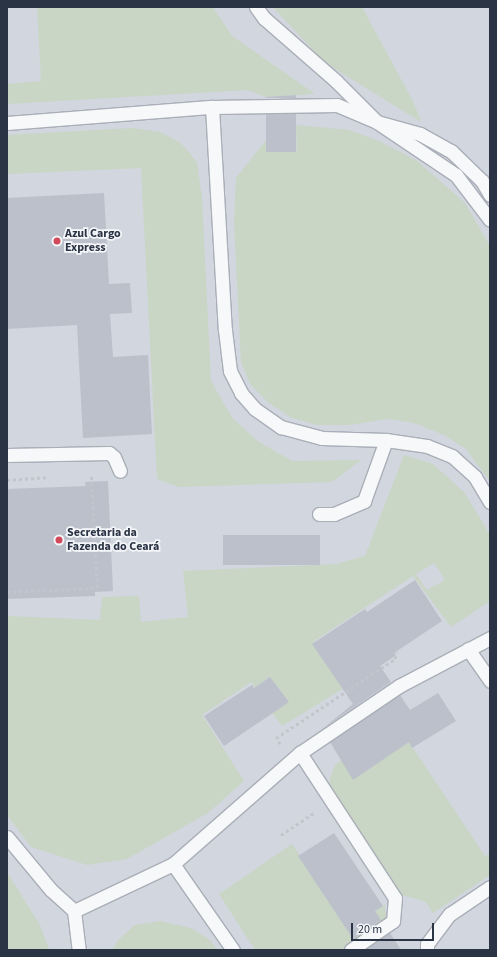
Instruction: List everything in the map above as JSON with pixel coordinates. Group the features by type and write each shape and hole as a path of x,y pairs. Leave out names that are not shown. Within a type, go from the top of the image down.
{"lane":[{"path":"256,7 264,18 377,122 456,175 490,220"},
{"path":"7,123 212,108 337,105 377,122 420,134 451,151 482,181 490,195"},
{"path":"212,108 225,330 230,371 241,393 255,408 281,428 322,438 386,440 427,446 452,456 475,477 490,502"},
{"path":"319,514 334,514 364,501 386,440"},
{"path":"7,455 109,453 114,457 120,471"},
{"path":"74,911 173,864 300,752 399,686 490,638"},
{"path":"468,649 490,681"},
{"path":"300,752 395,898 393,921 351,950"},
{"path":"7,837 51,890 74,911 79,950"},
{"path":"173,864 233,950"},
{"path":"427,950 427,944 450,914 490,887"}],"path":[{"path":"7,592 97,588 92,474"}],"shaded area":[{"path":"7,7 490,7 490,950 7,950"}],"green space":[{"path":"37,7 213,7 232,36 315,94 266,97 248,90 7,104 7,84 41,81"},
{"path":"273,7 362,7 414,103 421,122 324,62"},
{"path":"296,125 349,130 379,141 416,160 465,203 490,246 490,482 466,449 444,435 414,423 388,419 349,425 317,425 292,418 269,403 250,384 241,362 234,223 236,178 267,139 297,151"},
{"path":"132,128 160,132 181,143 197,162 202,197 211,381 233,419 259,442 292,461 361,460 332,482 179,487 157,479 141,168 7,174 7,135"},
{"path":"404,455 433,464 465,493 490,535 490,601 451,627 413,576 314,641 344,688 282,726 272,713 289,702 270,677 255,687 251,682 202,715 244,781 208,813 127,859 87,865 31,847 7,815 7,616 100,620 102,597 139,596 141,622 188,617 183,571 336,564 365,556","holes":["434,563 445,580 427,590 416,574"]},
{"path":"409,742 485,856 490,853 490,875 433,913 426,902 402,895 332,790 329,781 335,765 347,757"},
{"path":"292,844 349,928 385,904 386,921 341,950 255,950 219,894"},
{"path":"7,872 40,925 49,950 7,950"},
{"path":"160,921 191,928 211,941 217,950 113,950 117,941 135,925"}],"building":[{"path":"296,95 296,98 266,98 266,97"},
{"path":"266,114 296,114 296,152 266,152"},
{"name":"Azul Cargo Express","path":"104,193 109,284 130,283 132,313 110,314 113,357 148,355 152,434 83,438 77,325 7,329 7,198"},
{"name":"Secretaria da Fazenda do Ceará","path":"108,481 113,591 95,592 95,596 7,599 7,489 86,486 85,482"},
{"path":"223,535 320,535 320,565 223,565"},
{"path":"415,580 442,621 394,653 396,655 380,666 391,682 322,729 353,704 312,644 365,609 367,612"},
{"path":"270,677 289,702 224,746 204,716 252,685 254,688"},
{"path":"438,693 456,721 412,748 409,742 353,780 330,742 400,695 410,710"},
{"path":"334,833 383,906 375,911 381,920 353,939 298,856"},
{"path":"390,933 401,950 365,950"}],"place":[{"name":"Azul Cargo Express","path":"57,241"},
{"name":"Secretaria da Fazenda do Ceará","path":"59,540"}]}
